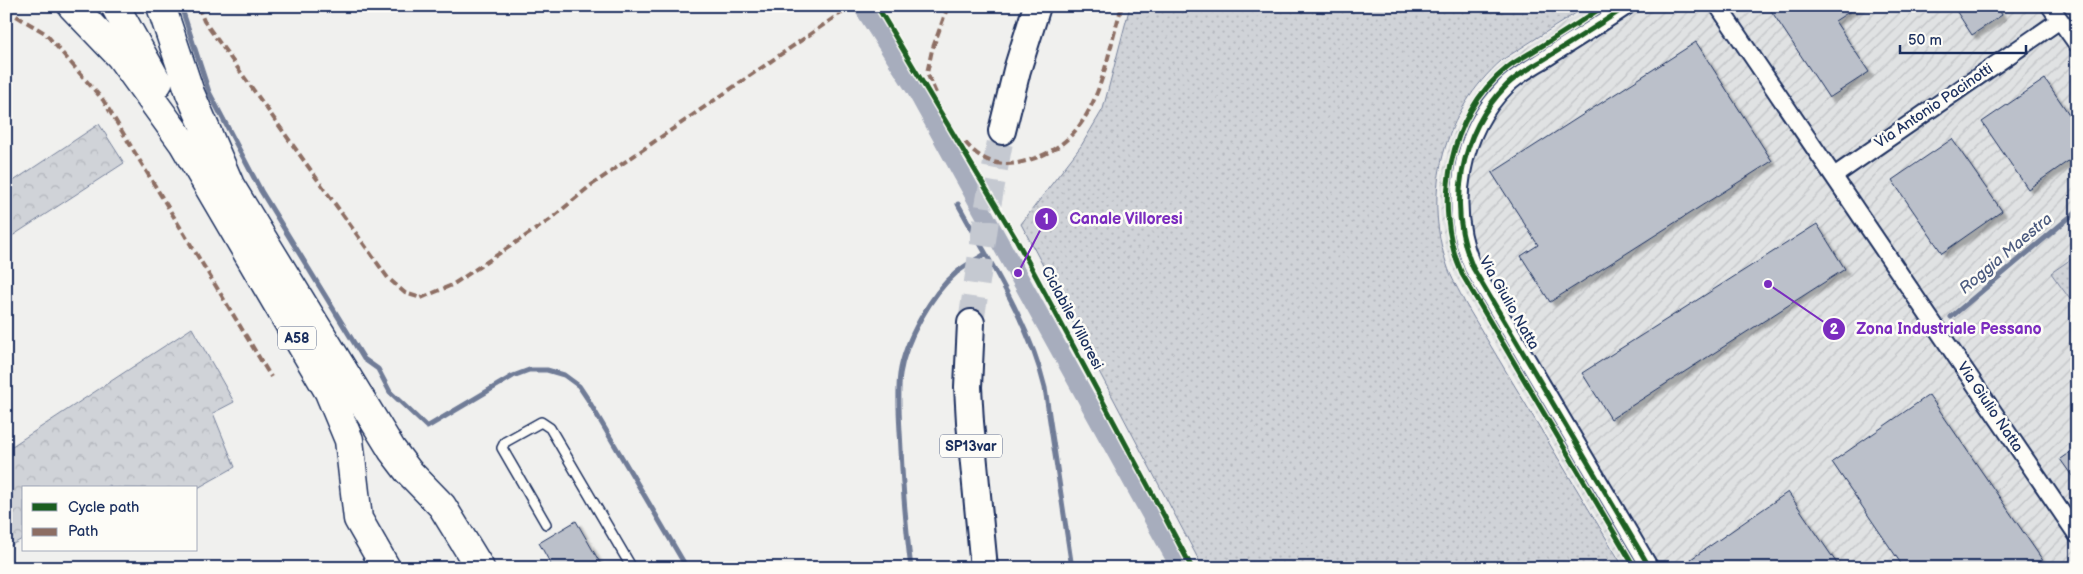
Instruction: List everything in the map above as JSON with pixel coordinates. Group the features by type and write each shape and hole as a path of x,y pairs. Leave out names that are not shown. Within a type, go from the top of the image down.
{"highway":[{"name":"A58","path":"72,6 101,34 130,68 200,170"},
{"name":"A58","path":"115,6 152,71 200,170 329,392 349,440 358,518 386,568"},
{"name":"A58","path":"161,6 190,93 229,183"},
{"name":"A58","path":"152,71 229,183 392,450 408,471 442,506 480,568"}],"main road":[{"path":"1002,131 1019,63 1037,6"},
{"name":"SP13var","path":"971,323 968,387 969,414 984,568"}],"street":[{"name":"Via Giulio Natta","path":"1627,6 1516,78 1502,91 1481,120 1468,148 1461,178 1459,210 1464,242 1473,268 1650,568"},
{"name":"Via Giulio Natta","path":"1718,6 2077,535"},
{"path":"2050,6 2077,44"},
{"name":"Via Antonio Pacinotti","path":"1834,176 2060,20"}],"lane":[{"path":"546,524 502,448 504,443 541,422 550,428 632,568"}],"shaded area":[{"path":"1590,6 2077,6 2077,568 1626,568 1456,277 1445,246 1440,212 1442,175 1450,142 1475,95 1492,73 1504,62"}],"green space":[{"path":"1130,6 1587,6 1502,60 1482,80 1465,103 1443,154 1438,181 1437,209 1440,237 1447,265 1465,303 1624,568 1203,568 1021,224 1081,146 1103,109"},
{"path":"99,124 124,163 6,240 6,186"},
{"path":"2077,255 2077,309 2051,273"},
{"path":"192,328 234,402 213,413 235,467 198,488 198,486 110,485 22,486 22,539 6,548 6,450"}],"building":[{"path":"1768,6 1858,6 1835,21 1869,72 1829,98"},
{"path":"1953,6 1997,6 2002,15 1972,35"},
{"path":"1696,42 1772,161 1550,302 1521,256 1538,245 1492,173"},
{"path":"2045,79 2077,126 2077,155 2028,189 1982,122"},
{"path":"1952,139 2002,211 1942,253 1892,180"},
{"path":"1817,224 1845,269 1611,419 1582,373"},
{"path":"1929,395 2048,568 1904,568 1832,462"},
{"path":"2077,447 2077,483 2060,459"},
{"path":"1788,492 1840,568 1697,568 1691,559"},
{"path":"576,521 603,568 553,568 539,543"}],"waterway":[{"path":"181,6 209,92 261,191 364,359 378,369 390,392 427,427 513,376 529,370 547,370 564,375 579,386 587,398 687,568"},
{"path":"862,6 915,89 1180,568"},
{"path":"958,204 1008,293 1038,364 1045,388 1072,568"},
{"name":"Roggia Maestra","path":"1951,317 2077,211"},
{"path":"911,568 899,412 899,383 903,361 913,333 937,293 959,270 985,254"}],"tunnel":[{"path":"971,323 988,206 1002,131"}],"marked path":[{"path":"198,6 204,21 388,278 405,293 421,298 452,285 551,219 590,186 851,6"},
{"path":"936,93 927,73 932,50 948,6"},
{"path":"965,142 983,158 997,163 1013,164 1048,153 1067,139 1082,122 1093,101 1102,79 1122,6"},
{"path":"6,10 45,33 103,100 271,377"}],"cycle path":[{"name":"Ciclabile Villoresi","path":"877,6 1016,239 1192,568"},
{"path":"1604,6 1511,65 1487,88 1471,110 1459,136 1451,163 1447,191 1448,220 1453,248 1462,274 1635,568"},
{"path":"1627,6 1507,85 1491,104 1478,125 1468,148 1462,172 1460,196 1465,245 1473,268 1650,568"}],"place":[{"name":"Canale Villoresi","path":"1018,273"},
{"name":"Zona Industriale Pessano","path":"1768,284"}]}
